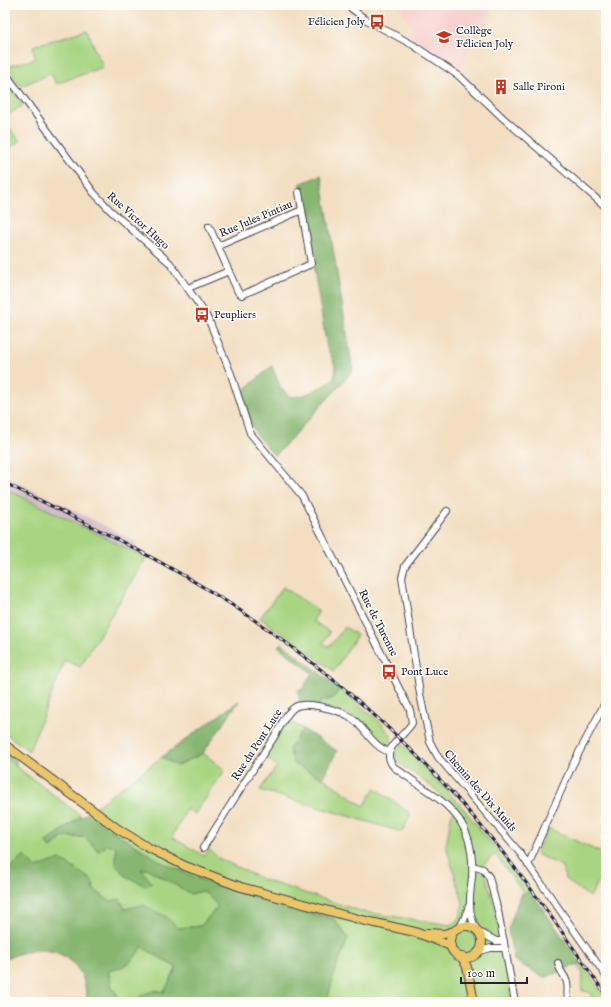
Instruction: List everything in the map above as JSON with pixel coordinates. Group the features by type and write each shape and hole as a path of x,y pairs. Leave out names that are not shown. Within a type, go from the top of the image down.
{"main road":[{"path":"5,745 112,825 147,847 185,866 253,890 362,920 415,932 451,946"},
{"path":"415,932 444,934 469,926 478,931 483,942 477,953 473,967 472,988"},
{"path":"457,929 451,937 451,946 456,954 469,958 477,953"},
{"path":"462,957 467,967 474,1002"}],"street":[{"path":"347,5 365,19 413,45 459,76 503,118 606,207"},
{"name":"Rue Victor Hugo","path":"5,73 97,197 167,260 188,288 210,323 238,395"},
{"path":"209,226 238,292 242,294 310,265 299,192"},
{"name":"Rue Jules Pintiau","path":"218,246 302,210"},
{"path":"188,288 229,271"},
{"name":"Rue de Turenne","path":"238,395 247,427 253,439 295,486 304,500 408,704 412,721"},
{"name":"Chemin des Dix Muids","path":"447,511 406,566 402,577 425,720 430,742 436,755 528,865 606,976"},
{"path":"528,865 571,769 606,701"},
{"name":"Rue du Pont Luce","path":"203,848 275,734 290,712 296,707 302,705 318,707 347,715 357,722 378,746 389,752"},
{"path":"425,720 412,721 410,727 392,746 389,752 389,760 394,767 439,800 460,820 470,840 472,866 470,900 471,917 478,931 496,941 504,941"},
{"path":"472,866 483,869 489,877 504,941 515,1002"},
{"path":"457,929 464,919 470,900"},
{"path":"477,953 491,948 505,948"},
{"path":"558,963 560,971 567,982 567,996 570,1002"}],"shaded area":[{"name":"Collège Félicien Joly","path":"399,5 493,5 492,11 457,71 410,42 413,31"},
{"path":"5,476 135,541 137,554 5,489"}],"green space":[{"path":"87,30 103,67 56,84 51,74 20,86 6,67 35,59 33,46"},
{"path":"5,81 23,105 5,117"},
{"path":"5,121 20,141 5,151"},
{"path":"321,175 353,371 275,456 258,437 251,425 242,392 272,366 281,389 292,397 306,394 326,384 334,376 335,371 335,366 327,348 300,184"},
{"path":"10,491 146,558 80,667 65,660 29,751 5,733 5,500"},
{"path":"283,587 319,611 313,621 330,632 323,643 329,647 345,627 357,635 334,671 260,618"},
{"path":"281,643 340,689 333,698 320,702 319,706 300,703 298,690 305,688 305,685 312,673 278,646"},
{"path":"340,689 380,722 392,736 390,738 392,740 386,746 381,745 362,723 350,715 319,706 320,702 333,698"},
{"path":"239,701 203,753 177,766 162,757"},
{"path":"288,720 303,729 289,749 294,764 323,778 364,806 375,788 411,814 402,832 260,790 277,766 264,756"},
{"path":"303,729 337,751 323,778 294,764 289,749"},
{"path":"402,744 462,807 530,891 520,896 522,891 495,854 483,865 496,912 512,1002 327,1002 334,973 348,938 334,919 275,903 199,879 161,862 86,814 162,757 177,766 203,753 225,770 195,814 187,809 172,837 204,856 209,849 218,858 264,880 363,912 451,925 460,918 463,903 446,846 451,816 455,810 440,798 439,792 396,761 395,752"},
{"path":"5,750 16,757 16,766 5,758"},
{"path":"5,758 81,816 45,843 51,848 63,837 85,837 98,851 107,845 116,847 117,863 119,868 126,876 146,886 140,869 148,869 191,894 201,891 208,895 218,906 201,926 178,928 167,917 125,909 110,901 93,889 90,878 77,872 60,859 36,868 24,856 10,868 5,864"},
{"path":"86,814 161,862 199,879 275,903 334,919 348,938 334,973 327,1002 135,1002 148,992 164,992 177,968 142,947 128,964 108,971 112,987 122,1002 88,1002 82,975 73,963 64,956 46,950 36,950 5,959 5,864 10,868 24,856 36,868 60,859 88,878 94,884 93,889 110,901 120,899 125,909 143,905 167,917 178,928 201,926 218,907 208,895 202,891 191,894 148,869 141,869 152,883 146,886 126,876 116,864 116,847 107,845 99,851 85,837 63,837 51,848 45,843"},
{"path":"548,828 606,855 606,867 590,897 565,879 562,866 536,854"},
{"path":"530,891 581,963 544,978 514,960 508,930 520,896"},
{"path":"142,947 177,967 164,992 156,990 135,1002 122,1002 112,987 108,971 128,964"},
{"path":"581,963 606,999 606,1002 594,1002 589,992 582,991 583,974 578,966"}],"railway":[{"path":"5,483 118,540 202,586 266,628 336,682 402,741 463,805 522,877 606,995"}],"place":[{"name":"Félicien Joly","path":"377,22"},
{"name":"Collège Félicien Joly","path":"444,37"},
{"name":"Salle Pironi","path":"501,87"},
{"name":"Peupliers","path":"202,315"},
{"name":"Pont Luce","path":"389,672"}]}
